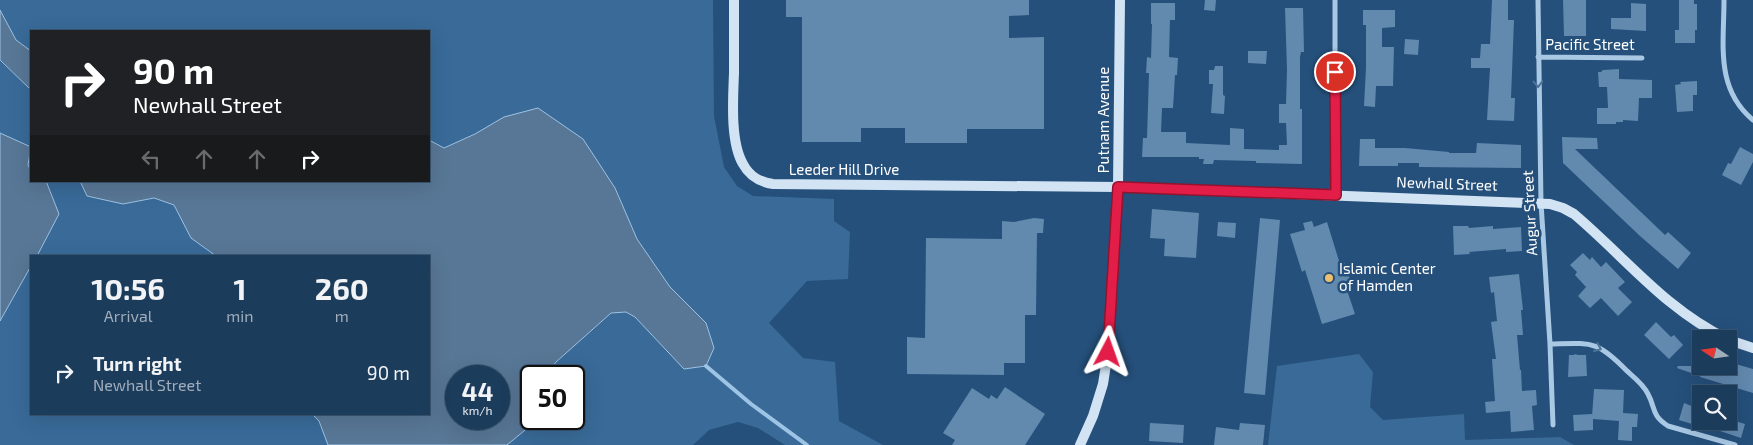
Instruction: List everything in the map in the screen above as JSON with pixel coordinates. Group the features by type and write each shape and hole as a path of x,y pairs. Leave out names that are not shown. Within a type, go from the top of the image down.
{"street":[{"name":"Leeder Hill Drive","path":"734,0 733,113 736,139 742,163 748,173 760,182 773,184 1118,187"},
{"name":"Putnam Avenue","path":"1080,445 1093,416 1103,384 1107,360 1118,187 1120,0"},
{"path":"1335,0 1336,195"},
{"name":"Augur Street","path":"1538,0 1540,203 1554,425"},
{"path":"1724,0 1724,57 1730,92 1736,103 1753,120"},
{"name":"Pacific Street","path":"1538,57 1642,58"},
{"name":"Newhall Street","path":"1118,187 1540,203 1563,208 1574,214 1672,305 1712,330"},
{"path":"1550,344 1584,343 1599,346 1611,354 1645,389 1658,420 1668,426 1735,445"},
{"name":"Newhall Street","path":"1738,343 1753,348"}],"shaded area":[{"path":"0,0 713,0 714,116 724,167 737,186 753,196 834,199 834,221 850,232 848,279 807,281 769,323 803,358 835,362 839,421 883,445 785,445 758,428 738,422 709,430 693,445 507,445 525,430 585,430 585,365 554,365 611,313 626,312 635,317 684,369 706,323 670,287 637,239 615,188 475,134 444,148 430,141 430,30 30,30 30,50 16,40 0,10"},
{"path":"0,10 16,40 30,50 30,89 0,60"},
{"path":"0,61 30,89 30,147 0,133"},
{"path":"538,108 583,139 615,188 637,239 670,287 706,323 714,348 706,366 684,369 635,317 626,312 611,313 554,365 520,365 520,430 525,430 507,445 328,445 319,421 313,415 430,415 430,255 215,255 191,238 174,205 154,198 123,204 87,196 80,182 430,182 430,141 444,148 475,134 504,117"},
{"path":"0,133 30,147 28,165 30,169 30,182 46,182 59,214 38,255 30,255 30,268 0,321"},
{"path":"46,182 80,182 87,196 123,204 154,198 174,205 191,238 215,255 38,255 59,214"},
{"path":"30,268 30,415 313,415 319,421 328,445 0,445 0,321"},
{"path":"1359,354 1373,372 1370,407 1383,420 1464,414 1465,440 1560,437 1574,445 1268,445 1277,366"}],"building":[{"path":"786,0 1029,0 1029,15 1009,16 1009,38 1044,37 1044,129 967,129 967,143 905,143 905,128 861,128 861,142 802,142 802,17 786,17"},
{"path":"1205,0 1216,0 1215,11 1204,10"},
{"path":"1492,0 1508,0 1508,20 1514,20 1511,98 1515,98 1514,121 1487,120 1490,68 1471,68 1471,58 1480,58 1481,44 1490,44"},
{"path":"1563,0 1586,0 1586,36 1564,36"},
{"path":"1679,0 1694,0 1694,4 1697,4 1695,43 1675,43 1675,30 1679,30"},
{"path":"1151,3 1175,3 1175,20 1170,20 1169,57 1178,58 1177,75 1175,75 1173,108 1162,108 1161,132 1186,132 1186,143 1230,145 1230,128 1244,129 1244,149 1279,150 1279,145 1287,145 1286,123 1279,123 1279,104 1286,104 1285,8 1303,8 1304,52 1301,52 1300,57 1302,164 1214,160 1213,164 1203,164 1204,159 1199,159 1199,157 1142,157 1143,138 1147,138 1149,73 1146,73 1147,57 1151,58"},
{"path":"1631,3 1646,4 1646,31 1611,29 1611,18 1631,18"},
{"path":"1363,10 1395,10 1395,27 1382,28 1382,47 1394,47 1393,86 1376,86 1375,107 1364,106 1366,25 1363,25"},
{"path":"1405,39 1419,40 1418,55 1404,54"},
{"path":"1248,51 1267,51 1266,64 1248,63"},
{"path":"1215,66 1223,66 1224,114 1211,113 1213,84 1209,84 1209,70 1214,70"},
{"path":"1619,69 1619,79 1652,80 1652,98 1639,98 1638,121 1623,120 1623,122 1616,122 1616,124 1597,124 1597,108 1608,108 1607,87 1599,87 1598,72"},
{"path":"1697,81 1697,95 1693,95 1693,111 1677,112 1675,85 1681,84 1680,82"},
{"path":"1562,137 1597,138 1598,149 1575,149 1665,235 1668,232 1691,253 1678,269 1563,163"},
{"path":"1360,139 1375,139 1375,148 1405,148 1449,153 1476,153 1477,143 1521,145 1521,168 1419,167 1419,163 1398,163 1398,166 1359,166"},
{"path":"1740,147 1753,154 1753,162 1741,185 1722,175 1728,163 1731,164"},
{"path":"1152,209 1199,213 1196,258 1164,256 1165,239 1150,238"},
{"path":"1034,218 1044,219 1043,233 1037,233 1036,315 1025,315 1025,363 1004,363 1004,375 907,374 907,337 925,338 926,238 1002,239 1002,221 1014,222"},
{"path":"1260,218 1280,220 1265,395 1244,393"},
{"name":"Islamic Center of Hamden","path":"1312,221 1314,227 1327,222 1340,264 1344,262 1352,285 1346,287 1355,314 1322,324 1305,270 1302,272 1290,234 1305,230 1303,223"},
{"path":"1218,222 1236,223 1235,238 1217,236"},
{"path":"1453,226 1468,226 1469,228 1493,226 1493,229 1521,227 1522,251 1506,252 1506,249 1454,255"},
{"path":"1583,253 1590,260 1592,257 1601,267 1606,262 1625,282 1618,288 1632,302 1618,316 1601,298 1590,308 1578,296 1586,287 1575,275 1577,272 1570,265"},
{"path":"1519,274 1523,310 1521,310 1523,335 1517,335 1522,391 1536,390 1537,405 1532,406 1534,430 1511,432 1510,411 1486,413 1485,402 1495,401 1492,359 1496,359 1491,322 1497,321 1494,292 1491,293 1489,277"},
{"path":"1656,322 1671,337 1674,335 1683,345 1669,359 1644,335"},
{"path":"1569,355 1586,355 1587,376 1568,377"},
{"path":"1738,365 1753,369 1753,393 1737,388 1737,385 1726,385 1697,375 1738,375"},
{"path":"1678,366 1692,366 1692,373 1677,368"},
{"path":"1005,387 1045,414 1025,445 952,445 955,440 943,433 972,388 989,399 991,395 997,399"},
{"path":"1594,389 1624,390 1623,413 1638,414 1637,427 1632,427 1632,441 1618,440 1619,421 1593,419 1593,430 1574,431 1573,415 1592,414 1592,416"},
{"path":"1684,403 1692,406 1692,424 1679,420"},
{"path":"1737,422 1745,424 1741,438 1717,430 1737,430"},
{"path":"1150,423 1184,425 1183,443 1149,441"},
{"path":"1240,423 1265,425 1263,445 1214,445 1216,427 1239,430"}],"waterway":[{"path":"706,366 751,404 807,445"}],"place":[{"name":"Islamic Center of Hamden","path":"1329,278"}],"route":[{"path":"1108,352 1118,187 1336,195 1335,72"}]}
